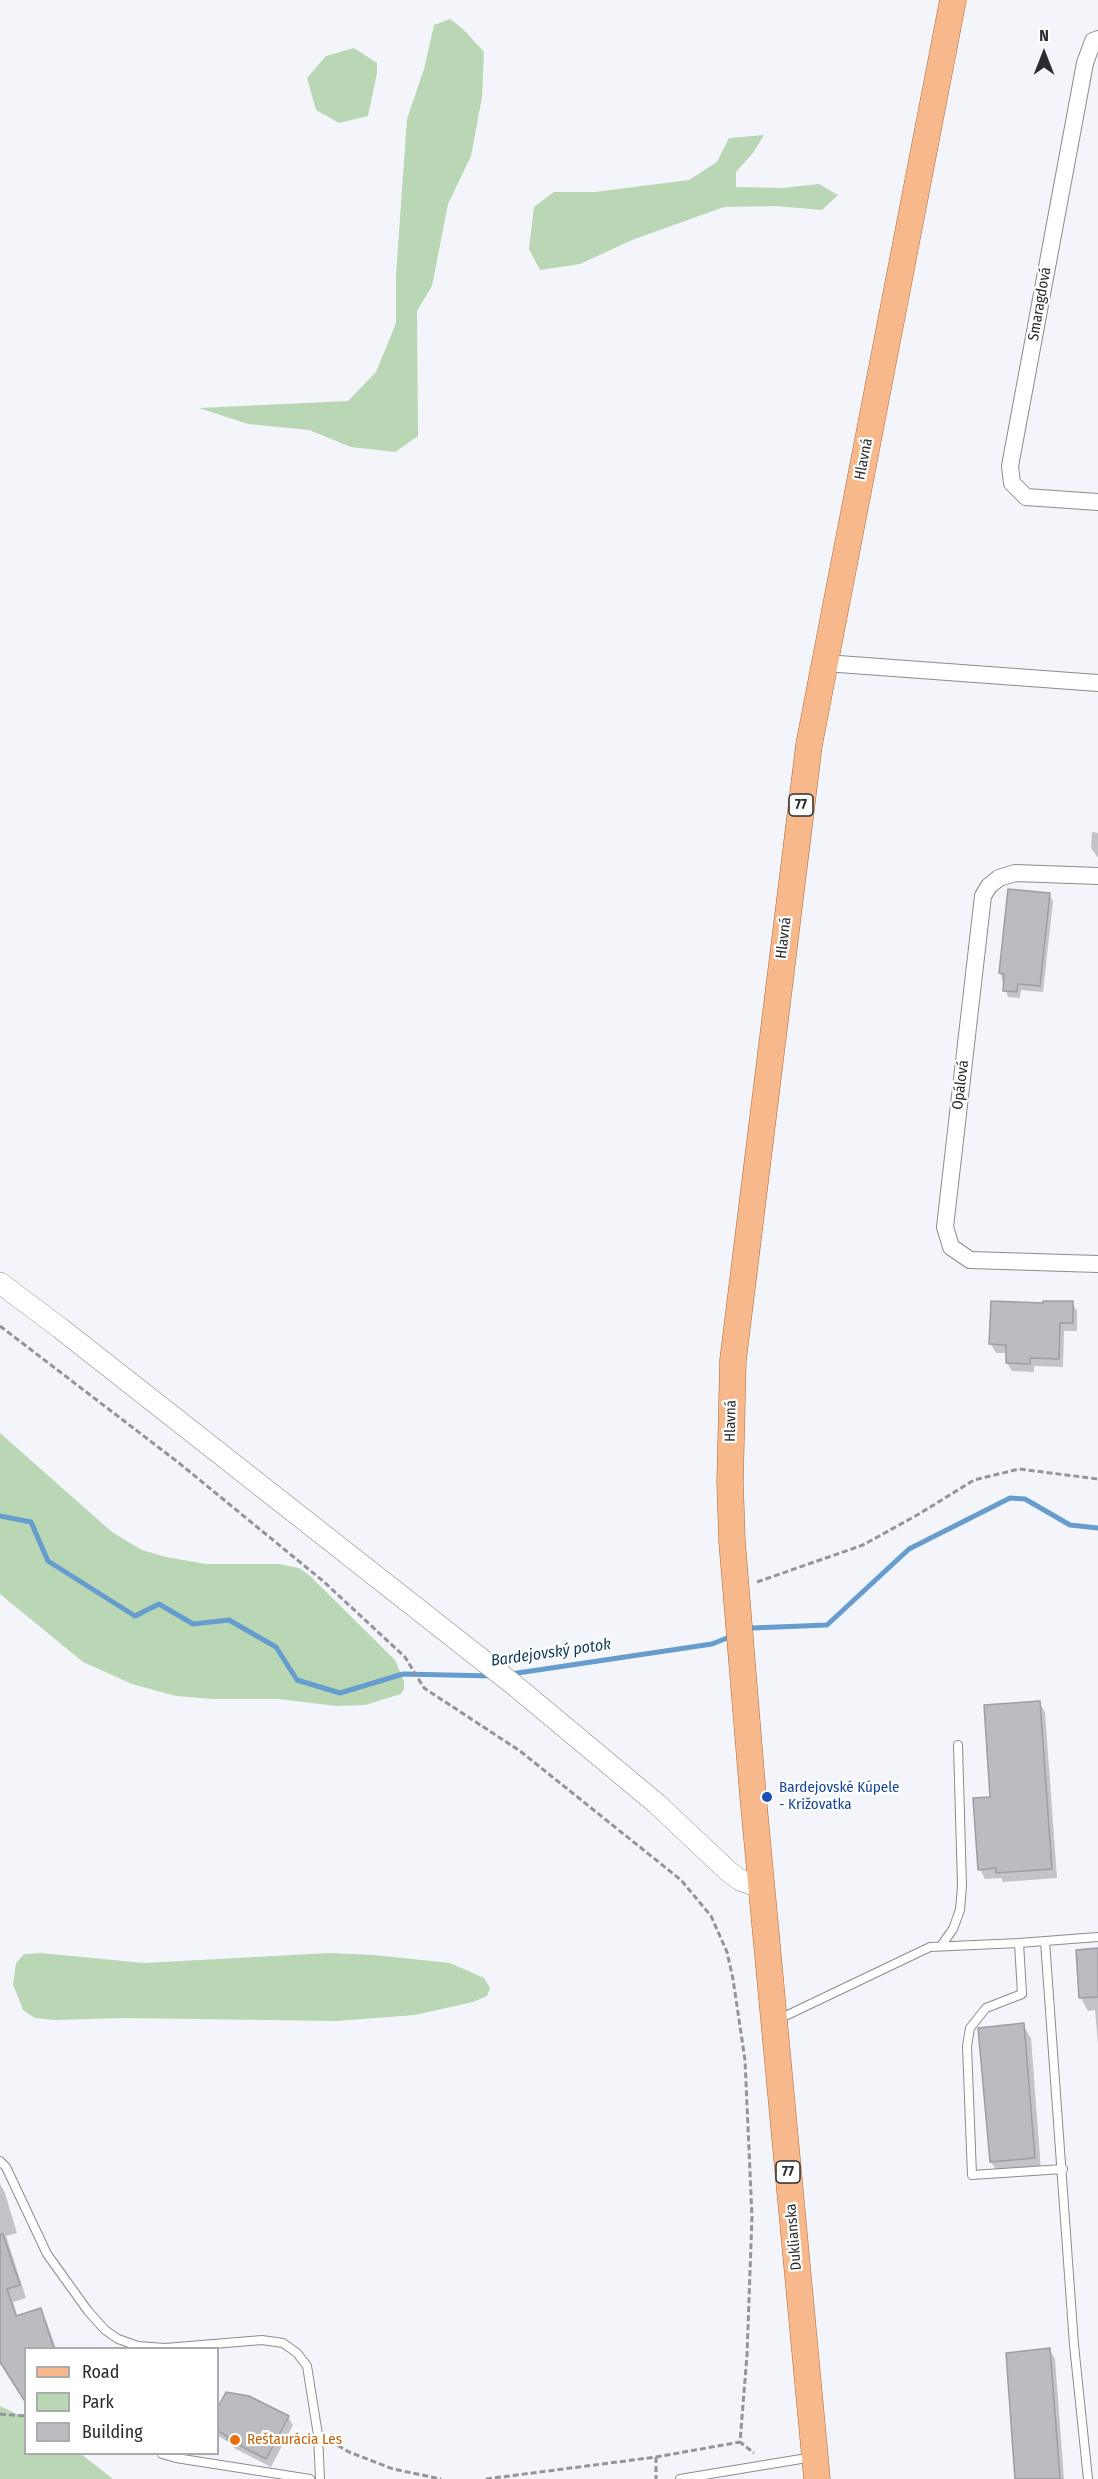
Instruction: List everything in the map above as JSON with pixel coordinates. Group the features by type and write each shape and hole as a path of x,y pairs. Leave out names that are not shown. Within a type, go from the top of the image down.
{"main road":[{"name":"Hlavná","path":"762,1888 738,1620 730,1482 733,1360 809,745 953,0"},
{"name":"Duklianska","path":"762,1888 816,2468"}],"street":[{"name":"Smaragdová","path":"1098,39 1093,41 1085,63 1010,466 1012,483 1026,497 1098,502"},
{"path":"825,663 1098,683"},
{"name":"Opálová","path":"1098,876 1015,873 999,878 982,896 945,1227 951,1247 970,1260 1098,1264"},
{"path":"0,1283 513,1684 657,1804 728,1871 740,1880 762,1888"}],"lane":[{"path":"941,1946 953,1929 960,1910 962,1886 958,1745"},
{"path":"774,2021 930,1947 1098,1937"},
{"path":"1045,1941 1074,2345 1088,2479"},
{"path":"1019,1943 1022,1994 986,2008 970,2028 967,2046 972,2175 1063,2169"},
{"path":"0,2161 6,2167 47,2254 88,2311 105,2330 118,2339 138,2346 152,2347"},
{"path":"177,2347 262,2340 283,2343 297,2353 307,2366 318,2435 320,2479"},
{"path":"166,2455 310,2479"},
{"path":"680,2479 769,2466 816,2468"}],"path":[{"path":"0,1326 179,1463 323,1581 405,1657 424,1688 520,1751 681,1880 711,1916 720,1933 733,1979 743,2040 752,2217 747,2355 740,2442"},
{"path":"736,1589 863,1545 974,1480 1019,1469 1098,1479"},
{"path":"0,2414 24,2416"},
{"path":"318,2435 370,2461 404,2472 441,2479"},
{"path":"486,2479 656,2457 740,2442 769,2466"},
{"path":"656,2457 656,2477"}],"green space":[{"path":"450,19 463,29 484,52 482,97 471,156 448,204 432,286 417,311 418,436 395,452 351,447 309,430 248,424 199,408 348,401 376,372 396,323 396,275 407,119 424,69 434,25"},
{"path":"354,48 377,63 377,73 368,116 339,123 316,110 307,78 326,56"},
{"path":"764,135 753,153 736,172 736,187 783,188 819,184 838,195 822,210 776,206 724,207 632,240 580,264 540,270 529,249 534,207 554,192 595,192 689,180 717,162 729,138"},
{"path":"0,1433 112,1532 142,1550 206,1564 279,1564 299,1568 309,1575 395,1660 404,1681 401,1694 365,1705 336,1706 279,1699 213,1699 176,1696 132,1684 83,1662 0,1594"},
{"path":"41,1953 144,1963 329,1953 374,1955 450,1963 484,1978 490,1988 487,1996 473,2002 415,2015 337,2021 123,2018 55,2020 35,2018 23,2010 13,1984 16,1963 24,1954"},
{"path":"0,2406 24,2418 24,2455 82,2455 113,2479 0,2479"}],"building":[{"path":"1008,889 1050,893 1040,986 1018,984 1017,992 1003,991 1004,974 999,973"},
{"path":"991,1301 1043,1303 1043,1301 1073,1301 1073,1323 1060,1323 1059,1359 1030,1358 1030,1364 1006,1363 1006,1345 989,1344"},
{"path":"1040,1701 1052,1869 996,1873 996,1868 978,1870 973,1798 990,1797 984,1705"},
{"path":"1098,1948 1098,1997 1079,1998 1076,1950"},
{"path":"1024,2023 1035,2158 990,2162 978,2028"},
{"path":"0,2234 3,2234 20,2285 7,2289 16,2316 41,2308 53,2347 24,2347 24,2400 0,2362"},
{"path":"1050,2348 1060,2479 1015,2479 1006,2353"},
{"path":"226,2392 249,2396 289,2416 266,2459 227,2439 228,2437 219,2432 219,2405"}],"waterway":[{"name":"Bardejovský potok","path":"746,1631 752,1628 827,1625 909,1549 1010,1498 1025,1499 1070,1525 1098,1528"},
{"name":"Bardejovský potok","path":"0,1516 31,1522 48,1561 135,1616 159,1604 193,1624 229,1620 276,1647 297,1680 340,1693 403,1674 493,1676"},
{"name":"Bardejovský potok","path":"511,1674 712,1644 732,1636"}],"place":[{"name":"Bardejovské Kúpele - Križovatka","path":"767,1797"},
{"name":"Reštaurácia Les","path":"235,2440"}]}
